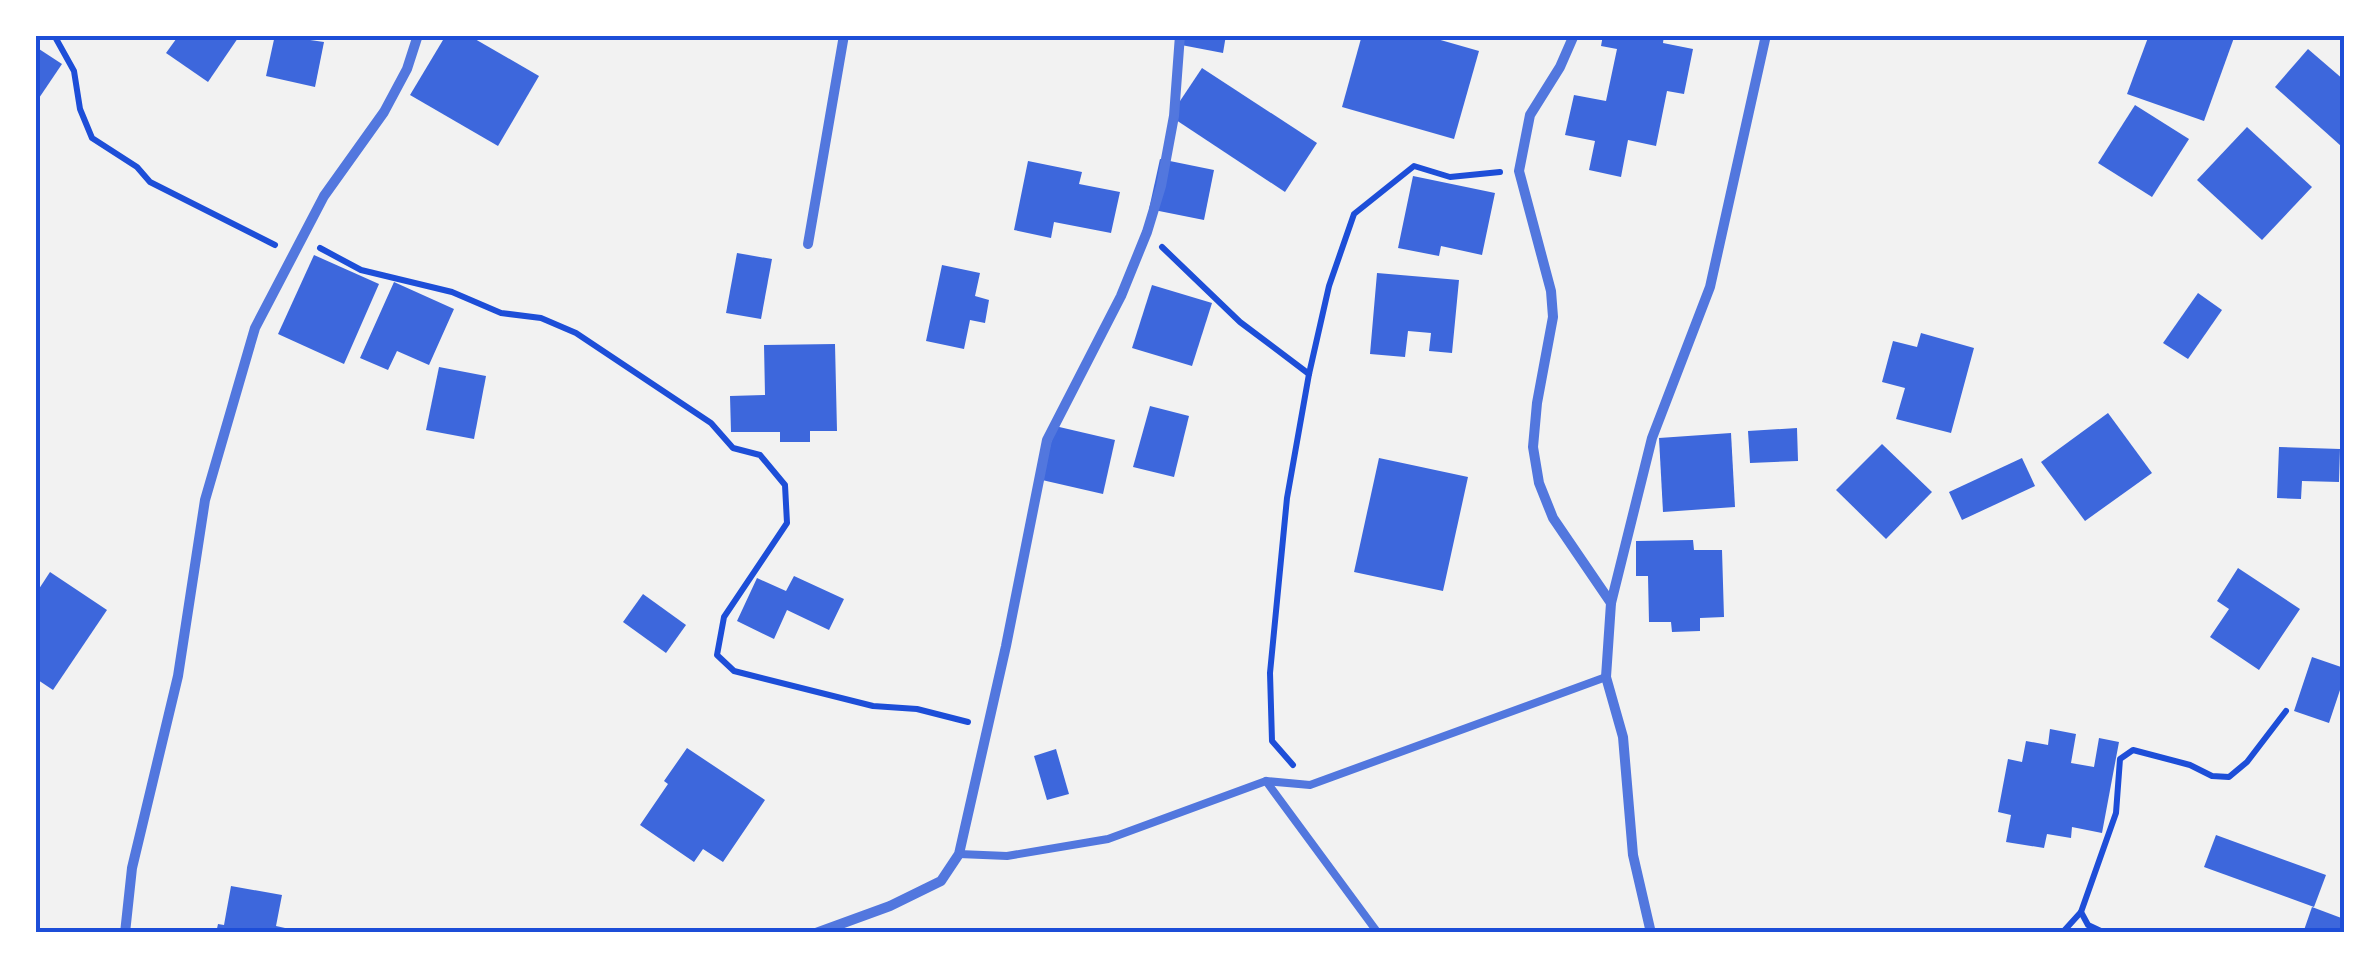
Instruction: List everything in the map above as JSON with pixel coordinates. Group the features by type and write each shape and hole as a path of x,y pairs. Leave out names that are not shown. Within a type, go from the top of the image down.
{"street":[{"path":"125,933 132,868 178,676 205,500 255,328 324,196 384,112 408,69 418,35"},
{"path":"808,244 844,35"},
{"path":"816,933 941,882 959,854 1047,440 1121,296 1147,232 1161,186 1174,116 1180,35"},
{"path":"1574,35 1560,67 1530,115 1518,171 1550,291 1553,317 1533,447 1539,483 1553,518 1611,603"},
{"path":"1651,933 1633,855 1623,737 1606,677 1611,603 1652,438 1710,287 1766,35"}],"lane":[{"path":"959,854 1007,856 1108,839 1266,781 1310,785 1606,677"},
{"path":"1266,781 1378,933"}],"path":[{"path":"54,35 74,72 80,108 92,138 136,167 150,182 294,255"},
{"path":"1310,785 1272,741 1270,673 1287,498 1329,286 1354,214 1414,166 1450,176 1518,171"},
{"path":"1147,232 1228,311 1309,374"},
{"path":"301,238 361,270 452,292 501,313 540,318 576,333 711,423 733,448 760,455 785,484 787,523 724,617 717,656 734,671 872,706 918,710 987,726"},
{"path":"2062,933 2081,912 2116,813 2120,759 2133,750 2190,764 2212,776 2228,777 2247,762 2286,710"},
{"path":"2081,912 2088,925 2106,933"}],"building":[{"path":"179,35 240,35 208,82 166,53"},
{"path":"275,35 324,42 315,87 266,76"},
{"path":"446,35 468,35 539,76 498,146 410,95"},
{"path":"1178,35 1226,35 1223,53 1176,44"},
{"path":"1362,35 1423,35 1479,51 1454,139 1342,107"},
{"path":"1603,35 1664,35 1663,43 1693,49 1684,94 1667,91 1656,146 1628,140 1621,177 1589,170 1595,141 1565,135 1574,95 1606,101 1617,49 1601,46"},
{"path":"2149,35 2235,35 2204,121 2127,94"},
{"path":"39,49 62,64 35,104 35,55"},
{"path":"2308,49 2344,80 2341,146 2275,87"},
{"path":"1202,68 1317,143 1285,192 1170,116"},
{"path":"2135,105 2189,139 2152,197 2098,163"},
{"path":"2247,127 2312,187 2262,240 2197,180"},
{"path":"1160,159 1214,170 1204,220 1149,209"},
{"path":"1028,161 1082,172 1079,184 1120,192 1111,233 1054,222 1051,238 1014,230"},
{"path":"1413,176 1495,193 1482,255 1441,246 1439,256 1398,248"},
{"path":"737,253 772,259 761,319 726,313"},
{"path":"314,255 379,284 344,364 278,334"},
{"path":"942,265 980,273 975,296 989,300 985,323 970,320 964,349 926,341"},
{"path":"1377,273 1459,280 1452,353 1429,351 1431,333 1408,331 1405,357 1370,354"},
{"path":"394,282 454,309 429,365 397,351 388,370 360,358"},
{"path":"1152,285 1212,303 1192,366 1132,348"},
{"path":"2198,293 2222,310 2188,359 2163,343"},
{"path":"1921,333 1974,348 1951,433 1896,419 1905,388 1882,382 1893,341 1917,347"},
{"path":"835,344 837,431 810,431 810,442 780,442 780,432 731,432 730,396 765,395 764,345"},
{"path":"439,367 486,376 474,439 426,430"},
{"path":"1150,406 1189,416 1174,477 1133,467"},
{"path":"2108,413 2152,473 2085,521 2041,462"},
{"path":"1055,426 1115,440 1103,494 1042,480"},
{"path":"1797,428 1798,461 1750,463 1748,431"},
{"path":"1731,433 1735,507 1663,512 1659,438"},
{"path":"1882,444 1932,492 1886,539 1836,490"},
{"path":"2279,447 2340,449 2339,482 2302,481 2301,499 2277,498"},
{"path":"1379,458 1468,477 1443,591 1354,572"},
{"path":"2022,458 2035,486 1962,520 1949,492"},
{"path":"1693,540 1694,550 1722,550 1724,617 1700,618 1700,631 1672,632 1671,622 1649,622 1648,576 1636,576 1636,541"},
{"path":"2238,568 2300,609 2259,670 2210,637 2229,609 2217,601"},
{"path":"50,572 107,610 53,690 35,678 35,595"},
{"path":"794,576 844,599 829,630 787,610 774,639 737,621 757,578 786,591"},
{"path":"643,594 686,625 666,653 623,622"},
{"path":"2312,657 2344,668 2329,723 2294,711"},
{"path":"2050,729 2076,734 2071,763 2094,767 2099,738 2119,742 2102,833 2072,827 2071,838 2047,834 2044,848 2006,842 2011,815 1998,812 2008,759 2022,762 2026,741 2048,745"},
{"path":"687,748 765,800 723,862 703,849 694,862 640,825"},
{"path":"1056,749 1069,794 1047,800 1034,756"},
{"path":"2216,835 2326,875 2314,907 2204,867"},
{"path":"231,886 282,895 276,926 285,928 284,933 216,933 218,924 224,925"},
{"path":"2312,907 2344,919 2344,933 2303,933"}]}
